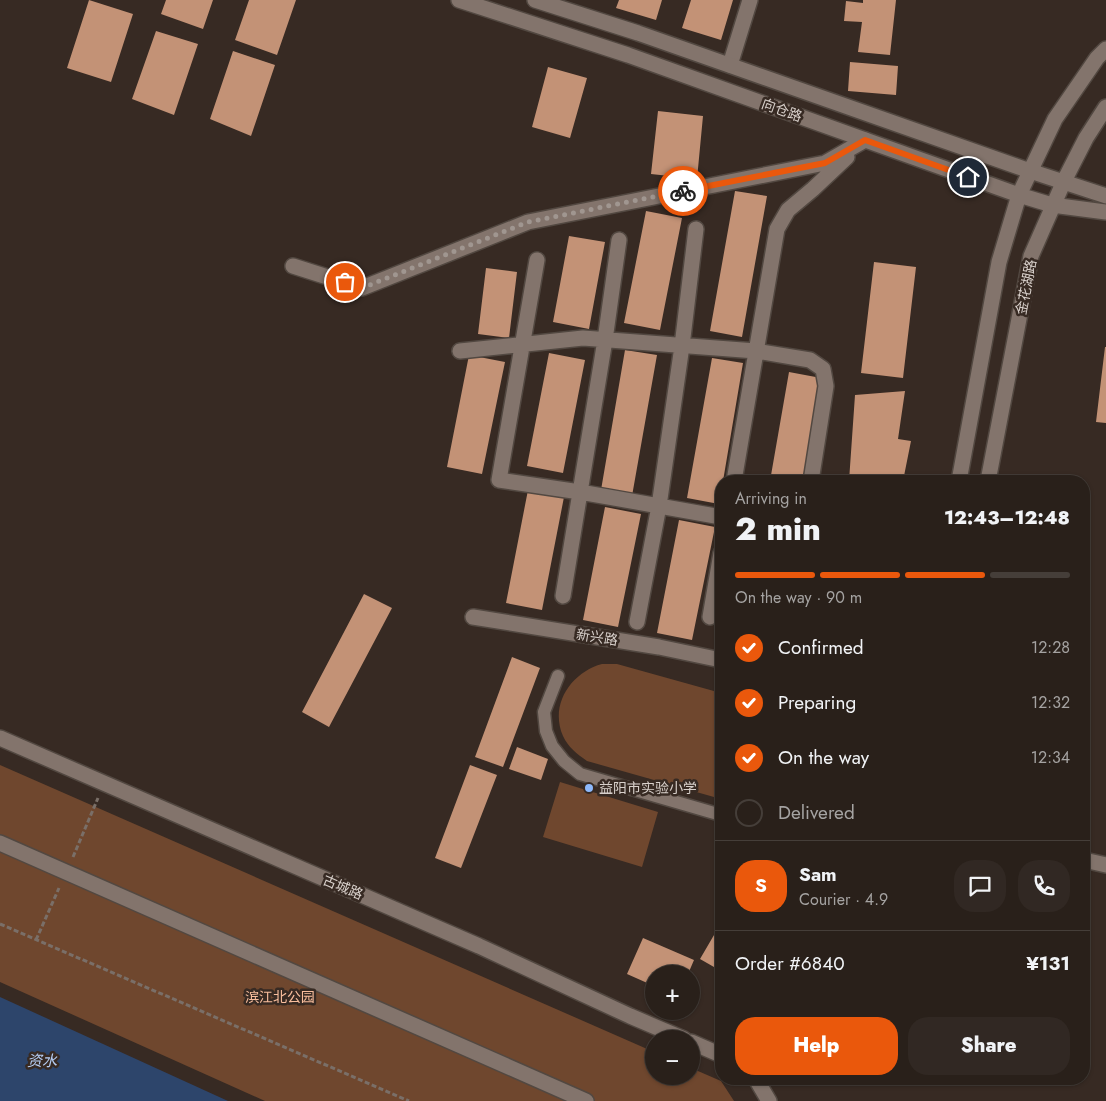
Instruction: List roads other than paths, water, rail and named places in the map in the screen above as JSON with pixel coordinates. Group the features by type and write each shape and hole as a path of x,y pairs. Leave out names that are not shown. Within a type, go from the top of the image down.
{"street":[{"name":"向仓路","path":"459,0 628,55 1019,195 1052,205 1106,212"},
{"name":"向仓路","path":"536,0 730,65 1106,196"},
{"path":"730,65 750,0"},
{"path":"960,475 999,262 1019,195 1055,119 1098,58 1106,50"},
{"name":"金花湖路","path":"989,475 1031,256 1064,181 1086,138 1106,107"},
{"path":"293,266 362,288 528,222 825,163 865,140"},
{"path":"735,475 777,229 788,210 814,189 865,140"},
{"path":"637,622 659,506 682,346 696,229"},
{"path":"563,596 605,340 619,240"},
{"path":"537,260 499,480 715,516"},
{"path":"460,351 583,338 756,351 810,360 823,369 826,386 812,475"},
{"path":"710,617 715,588"},
{"name":"新兴路","path":"473,617 660,647 715,659"},
{"name":"古城路","path":"0,738 478,946 663,1030"},
{"path":"0,843 586,1101"},
{"path":"1090,861 1106,865"},
{"path":"700,1046 715,1052"},
{"path":"760,1085 769,1101"}],"lane":[{"path":"558,676 544,712 546,731 552,746 564,761 580,774 715,813"}],"water":[{"name":"资水","path":"0,997 228,1101 0,1101"}],"place":[{"name":"益阳市实验小学","path":"589,788"}],"park label":[{"name":"滨江北公园","path":"280,997"}]}
